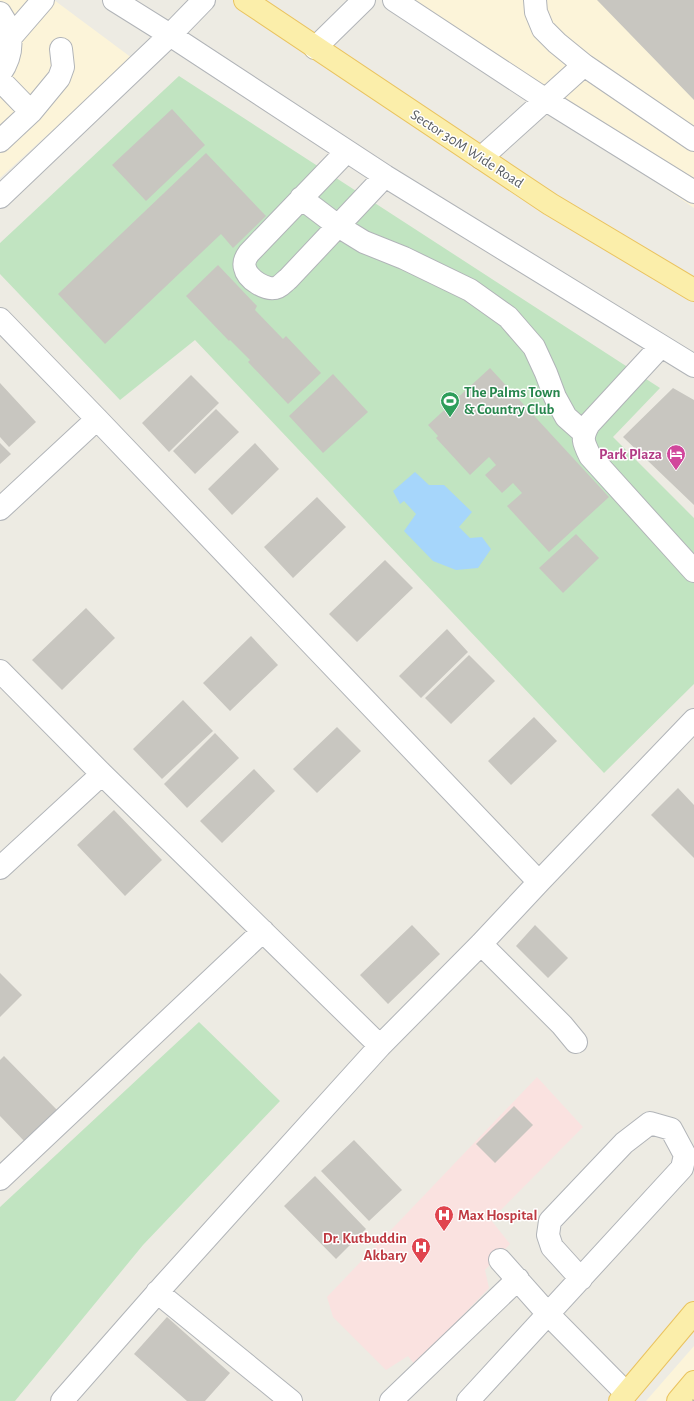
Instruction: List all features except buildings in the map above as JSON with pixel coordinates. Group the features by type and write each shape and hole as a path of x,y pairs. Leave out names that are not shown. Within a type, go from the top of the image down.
{"main road":[{"name":"Sector 30M Wide Road","path":"245,0 550,204 694,290"},
{"path":"623,1397 694,1313"},
{"path":"678,1401 694,1382"}],"street":[{"path":"11,37 43,0"},
{"path":"114,0 385,176 694,366"},
{"path":"0,197 170,35 204,0"},
{"path":"315,48 364,0"},
{"path":"394,0 546,100 694,192"},
{"path":"535,0 536,12 543,29 557,43 584,65 694,140"},
{"path":"0,13 5,20 11,37 10,55 0,74"},
{"path":"0,141 31,112 59,78 63,67 61,49"},
{"path":"481,158 584,65"},
{"path":"0,80 31,112"},
{"path":"347,151 249,253 245,261 244,268 248,275 261,285 270,289 278,287 288,279 385,176"},
{"path":"301,198 338,226 364,242 404,258 470,290 508,317 534,347 546,373 554,397 566,417 584,433"},
{"path":"0,319 97,418 539,882"},
{"path":"661,346 589,424 584,433 584,444 590,456 694,571"},
{"path":"0,509 97,418"},
{"path":"0,671 102,774 380,1046"},
{"path":"62,1401 157,1292 380,1046 481,944 694,720"},
{"path":"0,868 102,774"},
{"path":"0,1179 263,931"},
{"path":"481,944 562,1024 576,1042"},
{"path":"468,1401 548,1314 682,1168 685,1155 671,1129 650,1123 624,1143 550,1221 548,1235 552,1247 581,1278"},
{"path":"500,1260 623,1397"},
{"path":"391,1401 518,1279"},
{"path":"157,1292 291,1401"}],"shaded area":[{"path":"0,0 54,0 132,58 0,178"},
{"path":"405,0 694,0 694,208 591,138"},
{"name":"Max Hospital","path":"537,1077 583,1127 491,1220 510,1244 485,1270 489,1288 415,1365 408,1356 386,1370 333,1317 327,1297"},
{"path":"694,1346 694,1401 646,1401"}],"green space":[{"name":"The Palms Town & Country Club","path":"179,76 660,388 613,437 694,518 694,684 604,773 195,340 120,400 0,274 0,243"},
{"path":"199,1022 280,1101 143,1245 15,1401 0,1401 0,1207"}],"water":[{"path":"415,472 429,485 444,485 472,512 459,527 470,538 482,537 491,549 478,568 456,570 433,561 404,531 416,514 404,501 400,504 393,491"}],"place":[{"name":"The Palms Town & Country Club","path":"450,418"},
{"name":"Park Plaza","path":"676,471"},
{"name":"Max Hospital","path":"444,1232"},
{"name":"Dr. Kutbuddin Akbary","path":"421,1264"}]}
